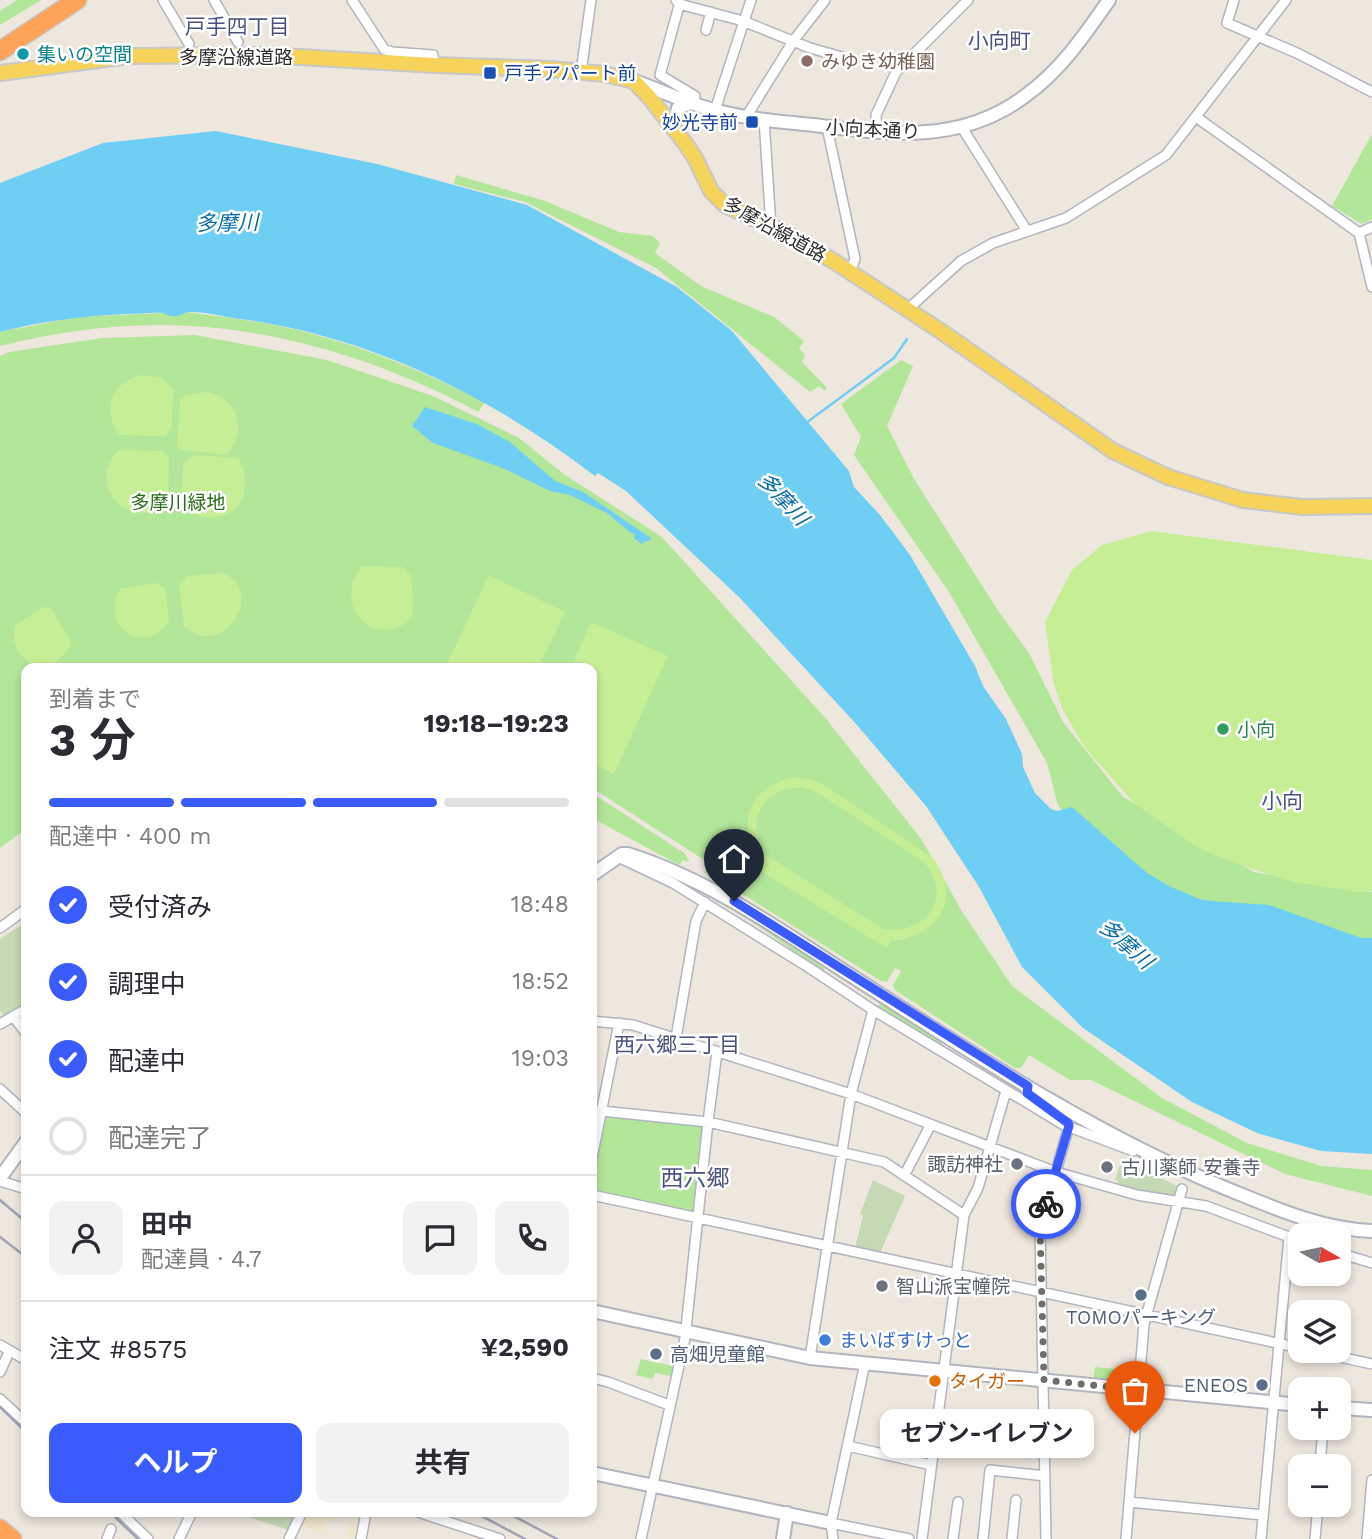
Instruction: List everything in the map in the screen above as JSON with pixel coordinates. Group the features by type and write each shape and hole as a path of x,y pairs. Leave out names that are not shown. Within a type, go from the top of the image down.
{"highway":[{"path":"0,37 59,0"},
{"path":"0,52 12,50 28,39 36,27 77,0"},
{"path":"0,1529 12,1539"}],"main road":[{"name":"多摩沿線道路","path":"0,71 76,53 88,57 122,53 129,56"},
{"name":"多摩沿線道路","path":"0,71 129,56 266,55 581,72 634,81 674,127 719,201 850,272 908,309 1094,439 1168,477 1219,494 1273,504 1324,508 1372,506"}],"street":[{"path":"163,0 189,44"},
{"path":"214,0 238,42"},
{"path":"352,0 384,49 433,55 434,65"},
{"path":"581,72 591,0"},
{"path":"715,110 751,0"},
{"path":"746,117 794,40 825,0"},
{"path":"877,133 876,115 896,72 968,0"},
{"name":"小向本通り","path":"634,81 692,103 746,117 877,133 907,134 961,126 1012,105 1049,77 1079,43 1109,0"},
{"path":"1234,0 1227,23 1330,69 1372,92"},
{"path":"908,309 961,261 993,243 1066,218 1166,155 1286,0"},
{"path":"674,127 678,108 692,103 695,96 660,75 678,1 842,57"},
{"path":"706,30 711,12"},
{"path":"1196,117 1359,233 1372,287"},
{"path":"764,119 771,227"},
{"path":"961,126 1027,230"},
{"path":"827,127 855,259 850,272"},
{"path":"1359,233 1372,227"},
{"path":"597,871 618,857 628,854 714,889 755,912 1086,1121 1188,1173 1268,1206 1340,1228 1372,1231"},
{"path":"618,857 650,871 705,902 873,1010 1006,1091 1069,1126 1122,1148 1133,1151 1136,1146"},
{"path":"676,1038 696,921 705,902"},
{"path":"0,928 21,913"},
{"path":"810,1358 851,1094 873,1010"},
{"path":"0,1024 21,1012"},
{"path":"13,1016 21,1026"},
{"path":"597,1021 633,1025 676,1038 851,1094 1056,1172 1137,1195 1206,1206 1288,1237"},
{"path":"597,1107 619,1023"},
{"path":"641,1539 685,1331 717,1052"},
{"path":"1028,1086 1027,1093 1069,1126"},
{"path":"0,1088 21,1108"},
{"path":"922,1539 964,1214 978,1188 1006,1091"},
{"path":"597,1111 708,1122 884,1162 964,1214"},
{"path":"905,1174 930,1126"},
{"path":"1046,1539 1040,1227 1069,1126"},
{"path":"21,1149 0,1180 21,1187"},
{"path":"1126,1539 1146,1315 1182,1189"},
{"path":"597,1196 1288,1345"},
{"path":"1261,1539 1288,1248"},
{"path":"1351,1257 1372,1263"},
{"path":"597,1312 810,1358 1288,1404"},
{"path":"0,1345 21,1358"},
{"path":"0,1372 9,1352"},
{"path":"1351,1359 1372,1364"},
{"path":"833,1539 831,1522 865,1363"},
{"path":"597,1379 669,1405"},
{"path":"0,1399 21,1418"},
{"path":"1351,1409 1372,1410"},
{"path":"848,1446 932,1465"},
{"path":"983,1539 990,1470 1045,1476"},
{"path":"597,1474 909,1539"},
{"path":"1367,1539 1372,1480"},
{"path":"1012,1539 1016,1500"},
{"path":"953,1539 958,1502"},
{"path":"1129,1502 1263,1515"},
{"path":"783,1539 787,1513"},
{"path":"126,1517 148,1539"},
{"path":"179,1539 190,1517"},
{"path":"289,1539 300,1517"},
{"path":"360,1539 365,1517"},
{"path":"430,1517 477,1536 500,1539"},
{"path":"1315,1539 1317,1517"},
{"path":"107,1539 111,1529"}],"shaded area":[{"path":"305,1517 341,1517 340,1521 327,1520 324,1532 347,1538 351,1517 357,1517 353,1539 325,1535 302,1526"}],"green space":[{"path":"17,0 41,0 0,25 0,11"},
{"path":"1372,134 1372,219 1362,224 1332,206"},
{"path":"456,175 545,201 619,232 653,236 660,243 655,253 701,286 774,317 804,341 799,348 805,355 802,362 827,388 825,391 819,386 810,392 656,268 525,202 454,184"},
{"path":"187,312 279,326 332,339 399,363 485,402 478,412 375,365 302,343 227,329 166,325 118,327 70,332 0,346 0,332 76,317 162,313 174,316"},
{"name":"多摩川緑地","path":"195,335 327,360 433,396 519,438 565,475 662,537 827,720 922,840 961,910 1012,986 1162,1098 1247,1143 1321,1166 1372,1170 1372,1196 1285,1174 1091,1080 1070,1080 1029,1055 1021,1068 1015,1068 895,990 893,985 901,971 895,968 887,982 881,981 720,880 717,876 726,861 721,858 711,872 704,873 709,863 597,791 597,663 21,663 21,833 0,848 0,356 9,352 102,338"},
{"path":"901,360 913,366 887,426 914,479 999,612 1029,653 1063,722 1123,797 1254,872 1372,892 1372,985 1097,860 1058,805 1047,763 949,592 854,455 861,437 841,404"},
{"path":"141,375 162,378 174,390 171,429 165,436 118,435 113,425 112,398 122,384"},
{"path":"207,392 227,401 237,417 237,436 227,455 180,450 177,446 180,399 186,395"},
{"path":"119,450 162,451 169,458 168,503 153,511 139,512 126,509 115,501 106,477 109,463"},
{"path":"194,455 238,458 245,476 244,493 236,508 229,513 210,518 181,509 183,463"},
{"name":"小向","path":"1151,531 1372,560 1372,891 1358,892 1293,882 1200,849 1135,804 1085,748 1063,710 1054,685 1045,622 1072,570 1102,545"},
{"path":"362,566 403,567 411,576 413,611 407,622 386,630 364,623 352,602 351,590"},
{"path":"223,573 236,582 241,594 241,607 226,630 213,635 199,635 184,626 179,585 187,576"},
{"path":"489,575 565,612 540,663 447,663"},
{"path":"157,583 165,588 169,622 147,637 136,637 119,625 115,614 115,602 120,589"},
{"path":"43,607 51,608 71,642 65,654 56,662 33,663 25,659 18,650 14,639 15,625"},
{"path":"591,622 668,656 614,774 597,766 597,663 573,663"},
{"path":"793,777 813,780 933,858 942,873 946,888 941,914 933,924 921,933 890,941 887,948 749,864 754,855 748,827 752,805 767,788","holes":["802,787 816,792 924,862 933,875 936,900 923,920 898,930 883,929 766,855 760,842 757,819 767,800 788,789"]},
{"path":"597,796 684,853 689,860 683,860 679,865 597,821"},
{"path":"732,908 826,966 823,971"},
{"path":"21,925 21,1007 4,1017 0,1010 0,939"},
{"path":"881,1002 943,1041 940,1046 878,1006"},
{"path":"607,1116 701,1125 704,1128 695,1211 691,1213 597,1191 597,1150 604,1118"},
{"path":"1122,1159 1179,1187 1175,1198 1117,1187 1118,1181 1115,1180"},
{"path":"873,1180 905,1196 880,1253 855,1248 863,1216 860,1214"},
{"path":"641,1359 673,1366 671,1376 655,1373 653,1379 636,1375"},
{"path":"1095,1367 1136,1371 1135,1385 1093,1381"},
{"path":"248,1517 296,1517 289,1530"}],"water":[{"name":"多摩川","path":"216,131 377,164 527,205 677,287 732,331 849,471 854,487 880,515 910,555 975,666 983,686 1006,719 1022,754 1023,767 1035,793 1051,809 1057,811 1072,807 1147,873 1199,899 1269,905 1361,938 1372,938 1372,1154 1321,1151 1257,1133 1192,1102 1083,1028 1022,967 979,887 926,806 857,725 740,598 626,491 598,473 595,476 514,421 428,374 382,355 288,327 214,314 188,312 175,316 154,313 94,316 0,332 0,183 103,143"},
{"path":"425,407 477,424 510,442 555,481 583,492 651,540 643,542 643,545 634,538 635,532 632,534 607,513 570,495 550,491 505,469 433,443 412,426"}],"waterway":[{"path":"806,423 894,358 907,339"}],"railway":[{"path":"0,1200 21,1218"},
{"path":"0,1237 21,1253"},
{"path":"0,1407 21,1427"},
{"path":"115,1517 138,1539"},
{"path":"483,1517 525,1539"},
{"path":"515,1517 557,1539"}],"way so far":[{"path":"1046,1204 1040,1227 1044,1380 1138,1390 1135,1433"}],"place":[{"name":"集いの空間","path":"23,54"},
{"name":"みゆき幼稚園","path":"807,61"},
{"name":"戸手アパート前","path":"490,73"},
{"name":"妙光寺前","path":"752,122"},
{"name":"小向","path":"1223,729"},
{"name":"諏訪神社","path":"1017,1164"},
{"name":"古川薬師 安養寺","path":"1107,1167"},
{"name":"智山派宝幢院","path":"882,1286"},
{"name":"TOMOパーキング","path":"1141,1295"},
{"name":"まいばすけっと","path":"825,1340"},
{"name":"高畑児童館","path":"656,1354"},
{"name":"タイガー","path":"935,1381"},
{"name":"ENEOS","path":"1262,1385"},
{"name":"セブン-イレブン","path":"1135,1433"}],"district":[{"name":"戸手四丁目","path":"237,27"},
{"name":"小向町","path":"999,41"},
{"name":"小向","path":"1282,801"},
{"name":"西六郷三丁目","path":"677,1045"},
{"name":"西六郷","path":"695,1178"}],"route":[{"path":"734,901 1028,1086 1027,1093 1068,1123 1046,1204"}]}
